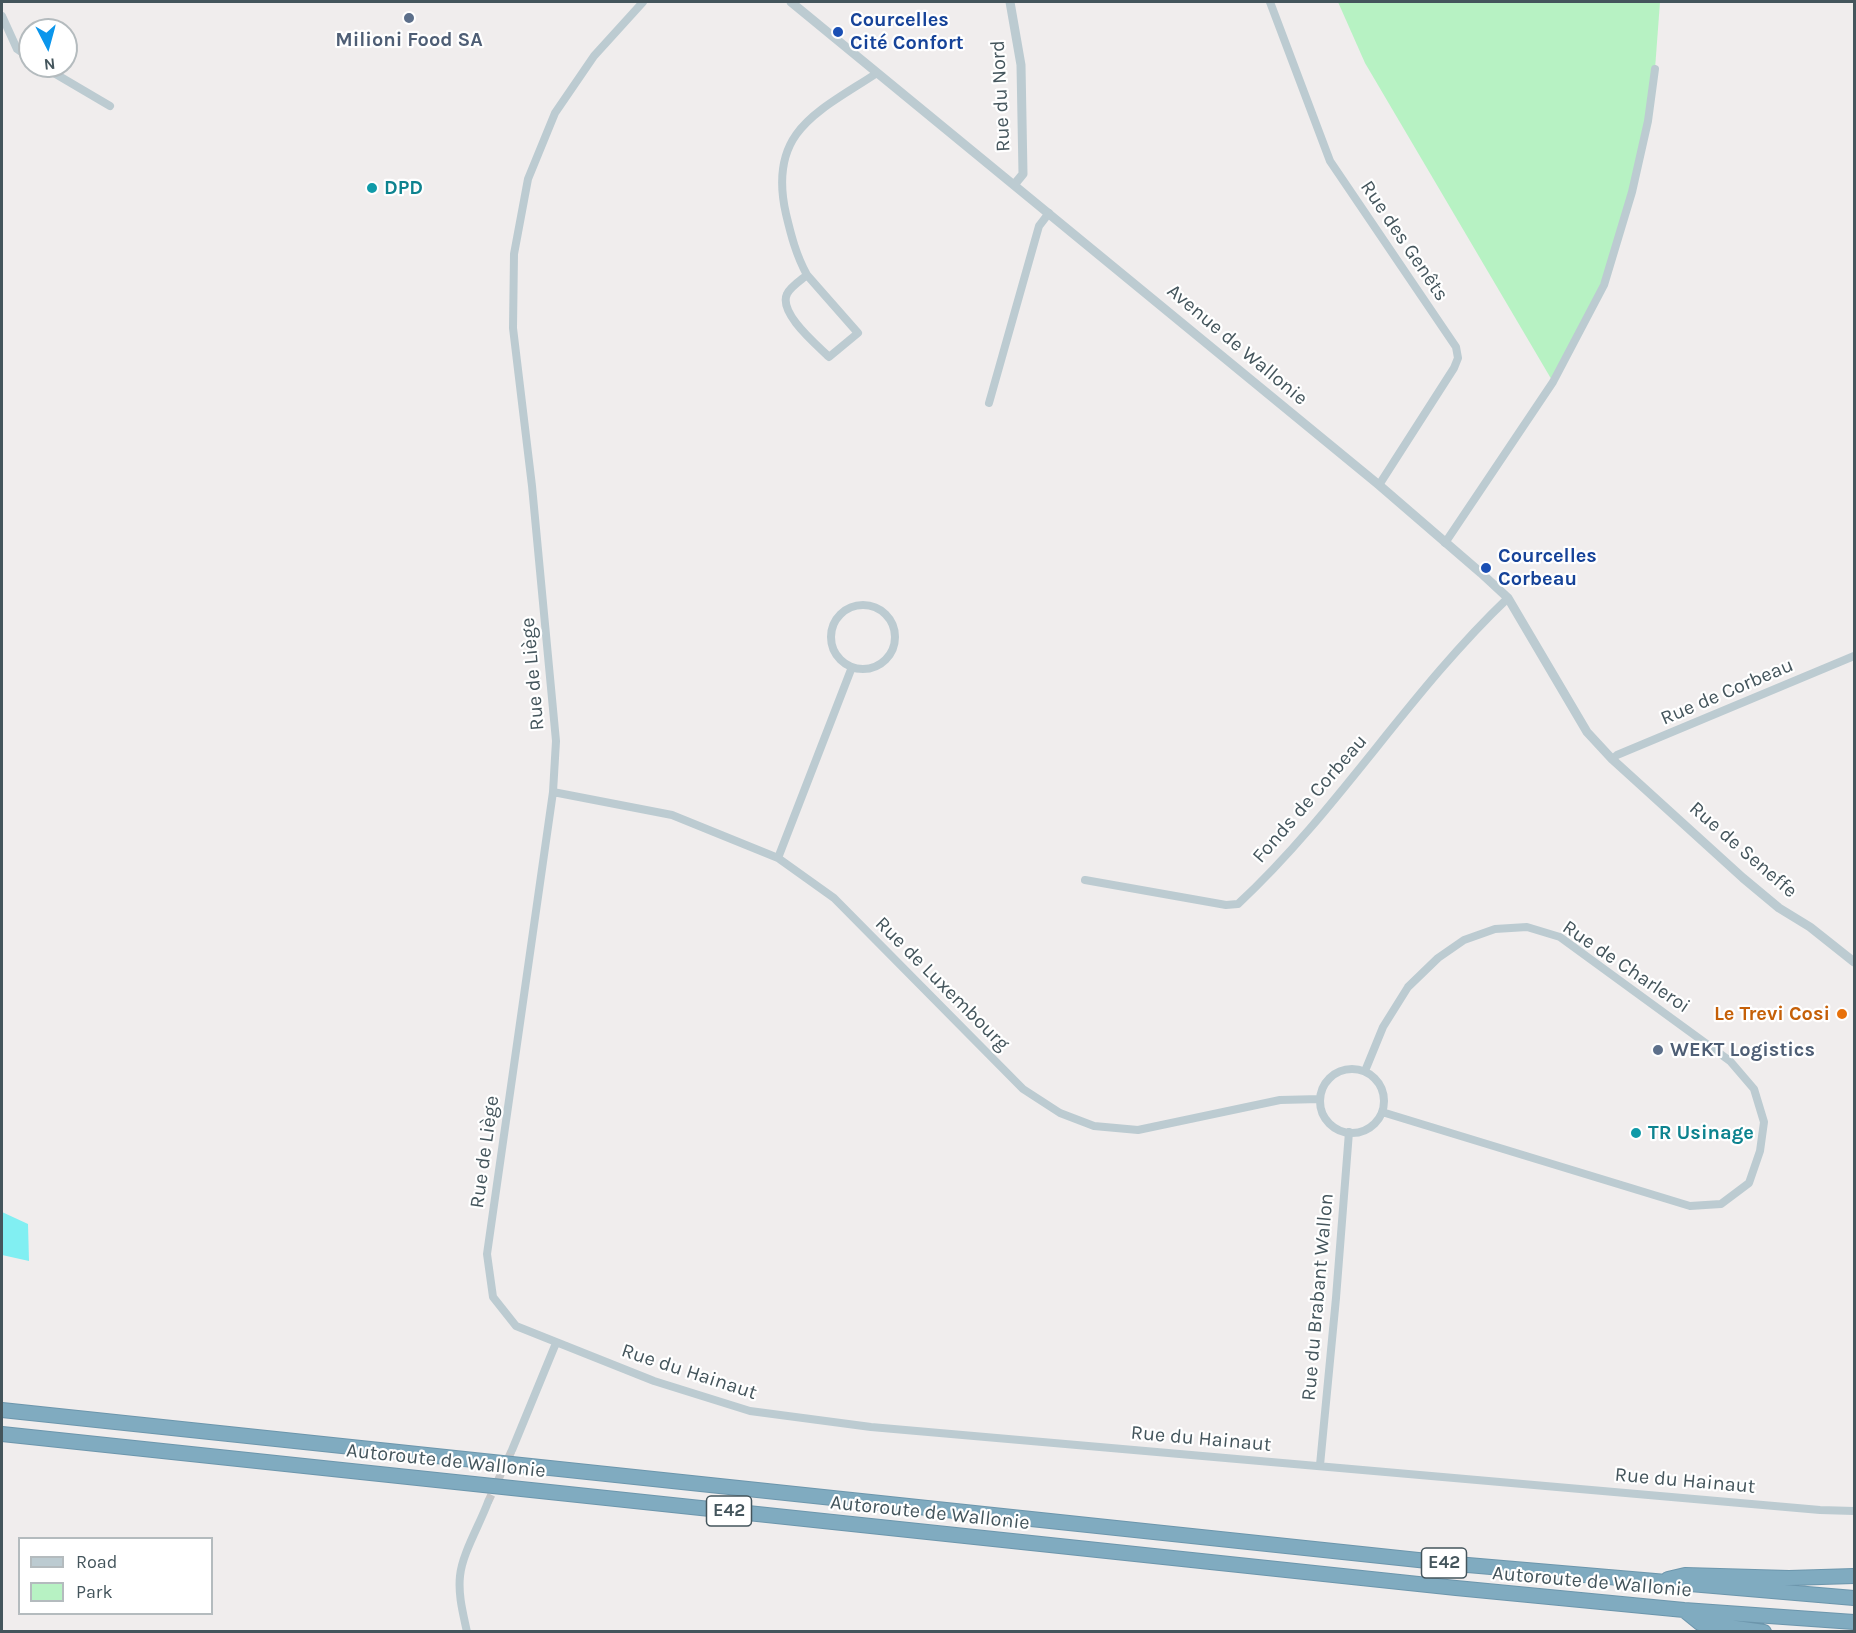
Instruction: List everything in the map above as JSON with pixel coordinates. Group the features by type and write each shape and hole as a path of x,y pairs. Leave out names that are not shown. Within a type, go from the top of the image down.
{"highway":[{"name":"Autoroute de Wallonie","path":"2,1410 1456,1564 1854,1598"},
{"name":"Autoroute de Wallonie","path":"2,1434 1444,1587 1684,1610 1854,1622"},
{"path":"1655,1582 1685,1575 1789,1578 1854,1576"},
{"path":"1684,1610 1700,1623 1764,1632"}],"street":[{"name":"Rue de Liège","path":"556,1343 516,1326 494,1298 487,1254 553,792 556,741 532,486 513,328 514,254 528,178 555,113 594,56 635,14 643,2"},
{"name":"Avenue de Wallonie","path":"791,2 1379,485 1508,598 1587,732 1612,759"},
{"name":"Rue du Nord","path":"1010,2 1021,65 1023,174 1014,185"},
{"name":"Rue des Genêts","path":"1270,2 1330,161 1456,347 1458,358 1454,368 1379,485"},
{"path":"2,16 18,50"},
{"path":"1445,543 1553,382 1604,285 1632,192 1648,121 1655,69"},
{"path":"807,275 787,293 785,303 789,315 829,357 858,333 807,275 798,259 782,195 781,173 786,153 795,134 819,111 877,73"},
{"path":"62,78 110,106"},
{"path":"988,403 1039,225 1049,213"},
{"name":"Fonds de Corbeau","path":"1085,880 1226,905 1238,904 1290,851 1440,672 1488,617 1508,598"},
{"path":"858,605 869,605 887,615 893,624 894,645 883,662 863,669 852,667 838,657 834,649 832,631 840,615 848,609 858,605"},
{"name":"Rue de Corbeau","path":"1612,759 1854,656"},
{"path":"778,858 852,667"},
{"name":"Rue de Seneffe","path":"1612,759 1743,878 1779,908 1810,927 1854,962"},
{"name":"Rue de Luxembourg","path":"553,792 672,814 778,858 834,898 1023,1089 1060,1113 1094,1126 1138,1130 1280,1100 1320,1099"},
{"name":"Rue de Charleroi","path":"1365,1071 1383,1027 1408,987 1438,958 1464,940 1495,929 1527,927 1560,937 1730,1061 1754,1089 1764,1122 1760,1150 1749,1183 1721,1204 1690,1206 1382,1112"},
{"path":"1345,1070 1365,1071 1373,1077 1383,1093 1382,1112 1377,1121 1369,1128 1349,1132 1331,1125 1321,1108 1320,1099 1328,1080 1335,1073 1345,1070"},
{"name":"Rue du Brabant Wallon","path":"1320,1465 1349,1132"},
{"path":"512,1450 556,1343"},
{"name":"Rue du Hainaut","path":"556,1343 654,1381 750,1411 871,1427 1820,1510 1854,1511"},
{"path":"467,1632 459,1593 460,1575 464,1559 488,1502"}],"green space":[{"path":"1338,2 1660,2 1648,121 1604,285 1553,382 1365,63"}],"water":[{"path":"2,1212 28,1224 29,1261 2,1255"}],"tunnel":[{"path":"488,1502 512,1450"}],"place":[{"name":"Milioni Food SA","path":"409,18"},
{"name":"Courcelles Cité Confort","path":"838,32"},
{"name":"DPD","path":"372,188"},
{"name":"Courcelles Corbeau","path":"1486,568"},
{"name":"Le Trevi Cosi","path":"1842,1014"},
{"name":"WEKT Logistics","path":"1658,1050"},
{"name":"TR Usinage","path":"1636,1133"}]}
